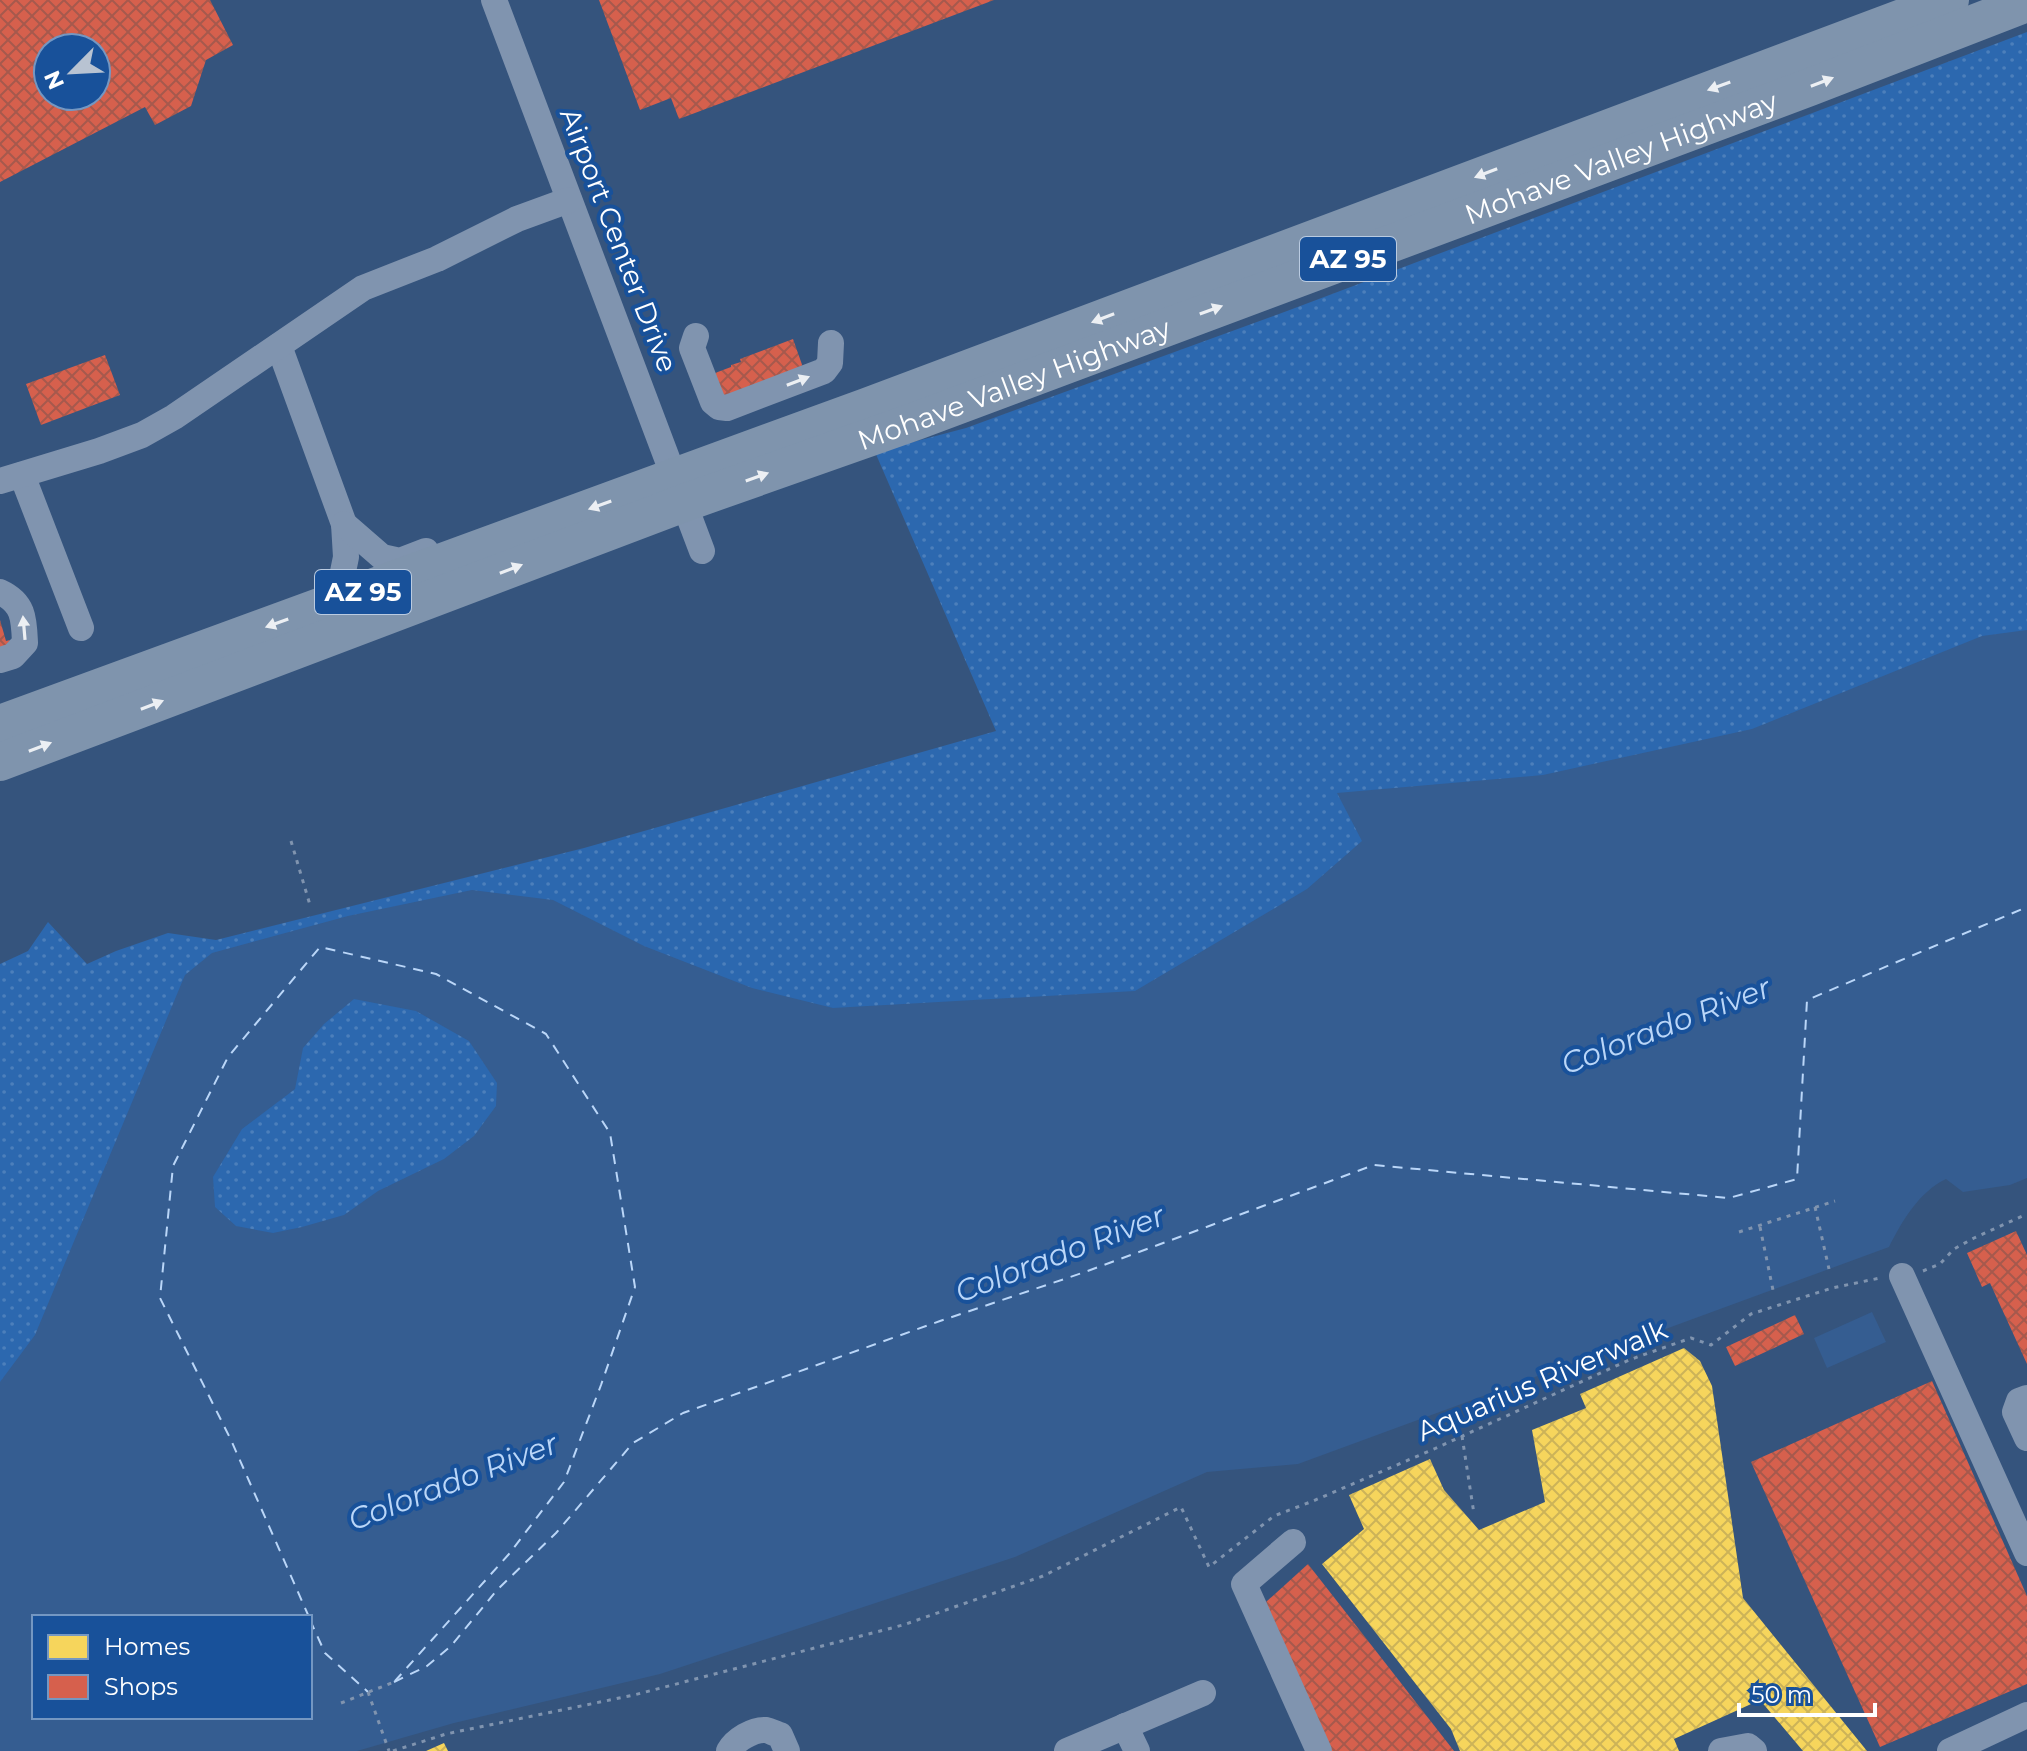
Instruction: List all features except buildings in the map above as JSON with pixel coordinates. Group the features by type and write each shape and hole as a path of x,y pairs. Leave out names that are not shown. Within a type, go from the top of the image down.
{"highway":[{"name":"Mohave Valley Highway","path":"0,762 679,490 894,397 1950,0"},
{"name":"Mohave Valley Highway","path":"0,724 524,533 916,421 1810,87 2015,4"}],"street":[{"name":"Airport Center Drive","path":"494,0 702,551"},
{"path":"81,628 11,478 142,435 174,417 363,288 437,259 517,219 569,200"},
{"path":"696,336 692,348 713,402 727,408 824,371 830,363 831,343"},
{"path":"279,346 344,524 346,557 337,601"},
{"path":"344,524 382,557 400,561 488,527 524,533"},
{"path":"0,592 11,597 24,617 25,643 13,656 0,660"},
{"path":"1902,1276 2027,1553"},
{"path":"2027,1398 2019,1401 2015,1412 2027,1438"},
{"path":"1293,1542 1244,1584 1319,1751"},
{"path":"1067,1751 1203,1693"},
{"path":"1950,1751 1996,1741 2027,1715"},
{"path":"1125,1726 1137,1751"},
{"path":"729,1751 732,1745 749,1734 764,1730 780,1735 787,1751"},
{"path":"1721,1751 1748,1746 1754,1751"}],"path":[{"path":"291,841 310,905"},
{"path":"1739,1232 1835,1201"},
{"path":"1815,1207 1829,1269"},
{"path":"1902,1276 1911,1276 1940,1264 1954,1249 2027,1214"},
{"path":"1759,1225 1773,1290"},
{"name":"Aquarius Riverwalk","path":"391,1751 446,1734 634,1695 903,1625 1043,1576 1181,1507 1209,1567 1274,1516 1629,1360 1691,1338 1711,1345 1751,1314 1832,1288 1902,1276"},
{"path":"1462,1436 1474,1514"},
{"path":"341,1703 394,1682"},
{"path":"368,1692 391,1751"}],"shaded area":[{"path":"2027,32 2027,677 0,1418 0,964 28,951 48,922 87,964 168,933 216,940 584,848 996,731 875,452 966,428 1287,311"}],"water":[{"name":"Colorado River","path":"2027,630 2027,1178 2010,1185 1963,1192 1946,1179 1920,1199 1889,1247 1298,1464 1207,1472 1015,1557 660,1674 454,1723 357,1751 0,1751 0,1382 35,1335 185,975 212,953 348,916 472,890 553,900 644,946 752,988 833,1008 1135,991 1307,889 1362,841 1337,793 1543,775 1752,729 1982,636","holes":["354,999 416,1011 469,1041 497,1083 496,1106 474,1136 444,1159 378,1191 344,1215 302,1227 273,1233 236,1226 215,1207 213,1177 242,1129 295,1089 303,1048 324,1024"]},
{"path":"1872,1312 1886,1342 1827,1368 1814,1338"}],"ferry route":[{"path":"394,1682 427,1666 451,1646 497,1590 556,1533 633,1443 683,1413 1085,1272 1374,1165 1729,1198 1797,1179 1807,1000 2027,907"},
{"path":"308,1615 231,1440 160,1298 173,1166 228,1057 320,947 436,974 546,1034 610,1133 635,1287 564,1482 509,1554 395,1681"},
{"path":"312,1624 325,1653 368,1692"}]}
